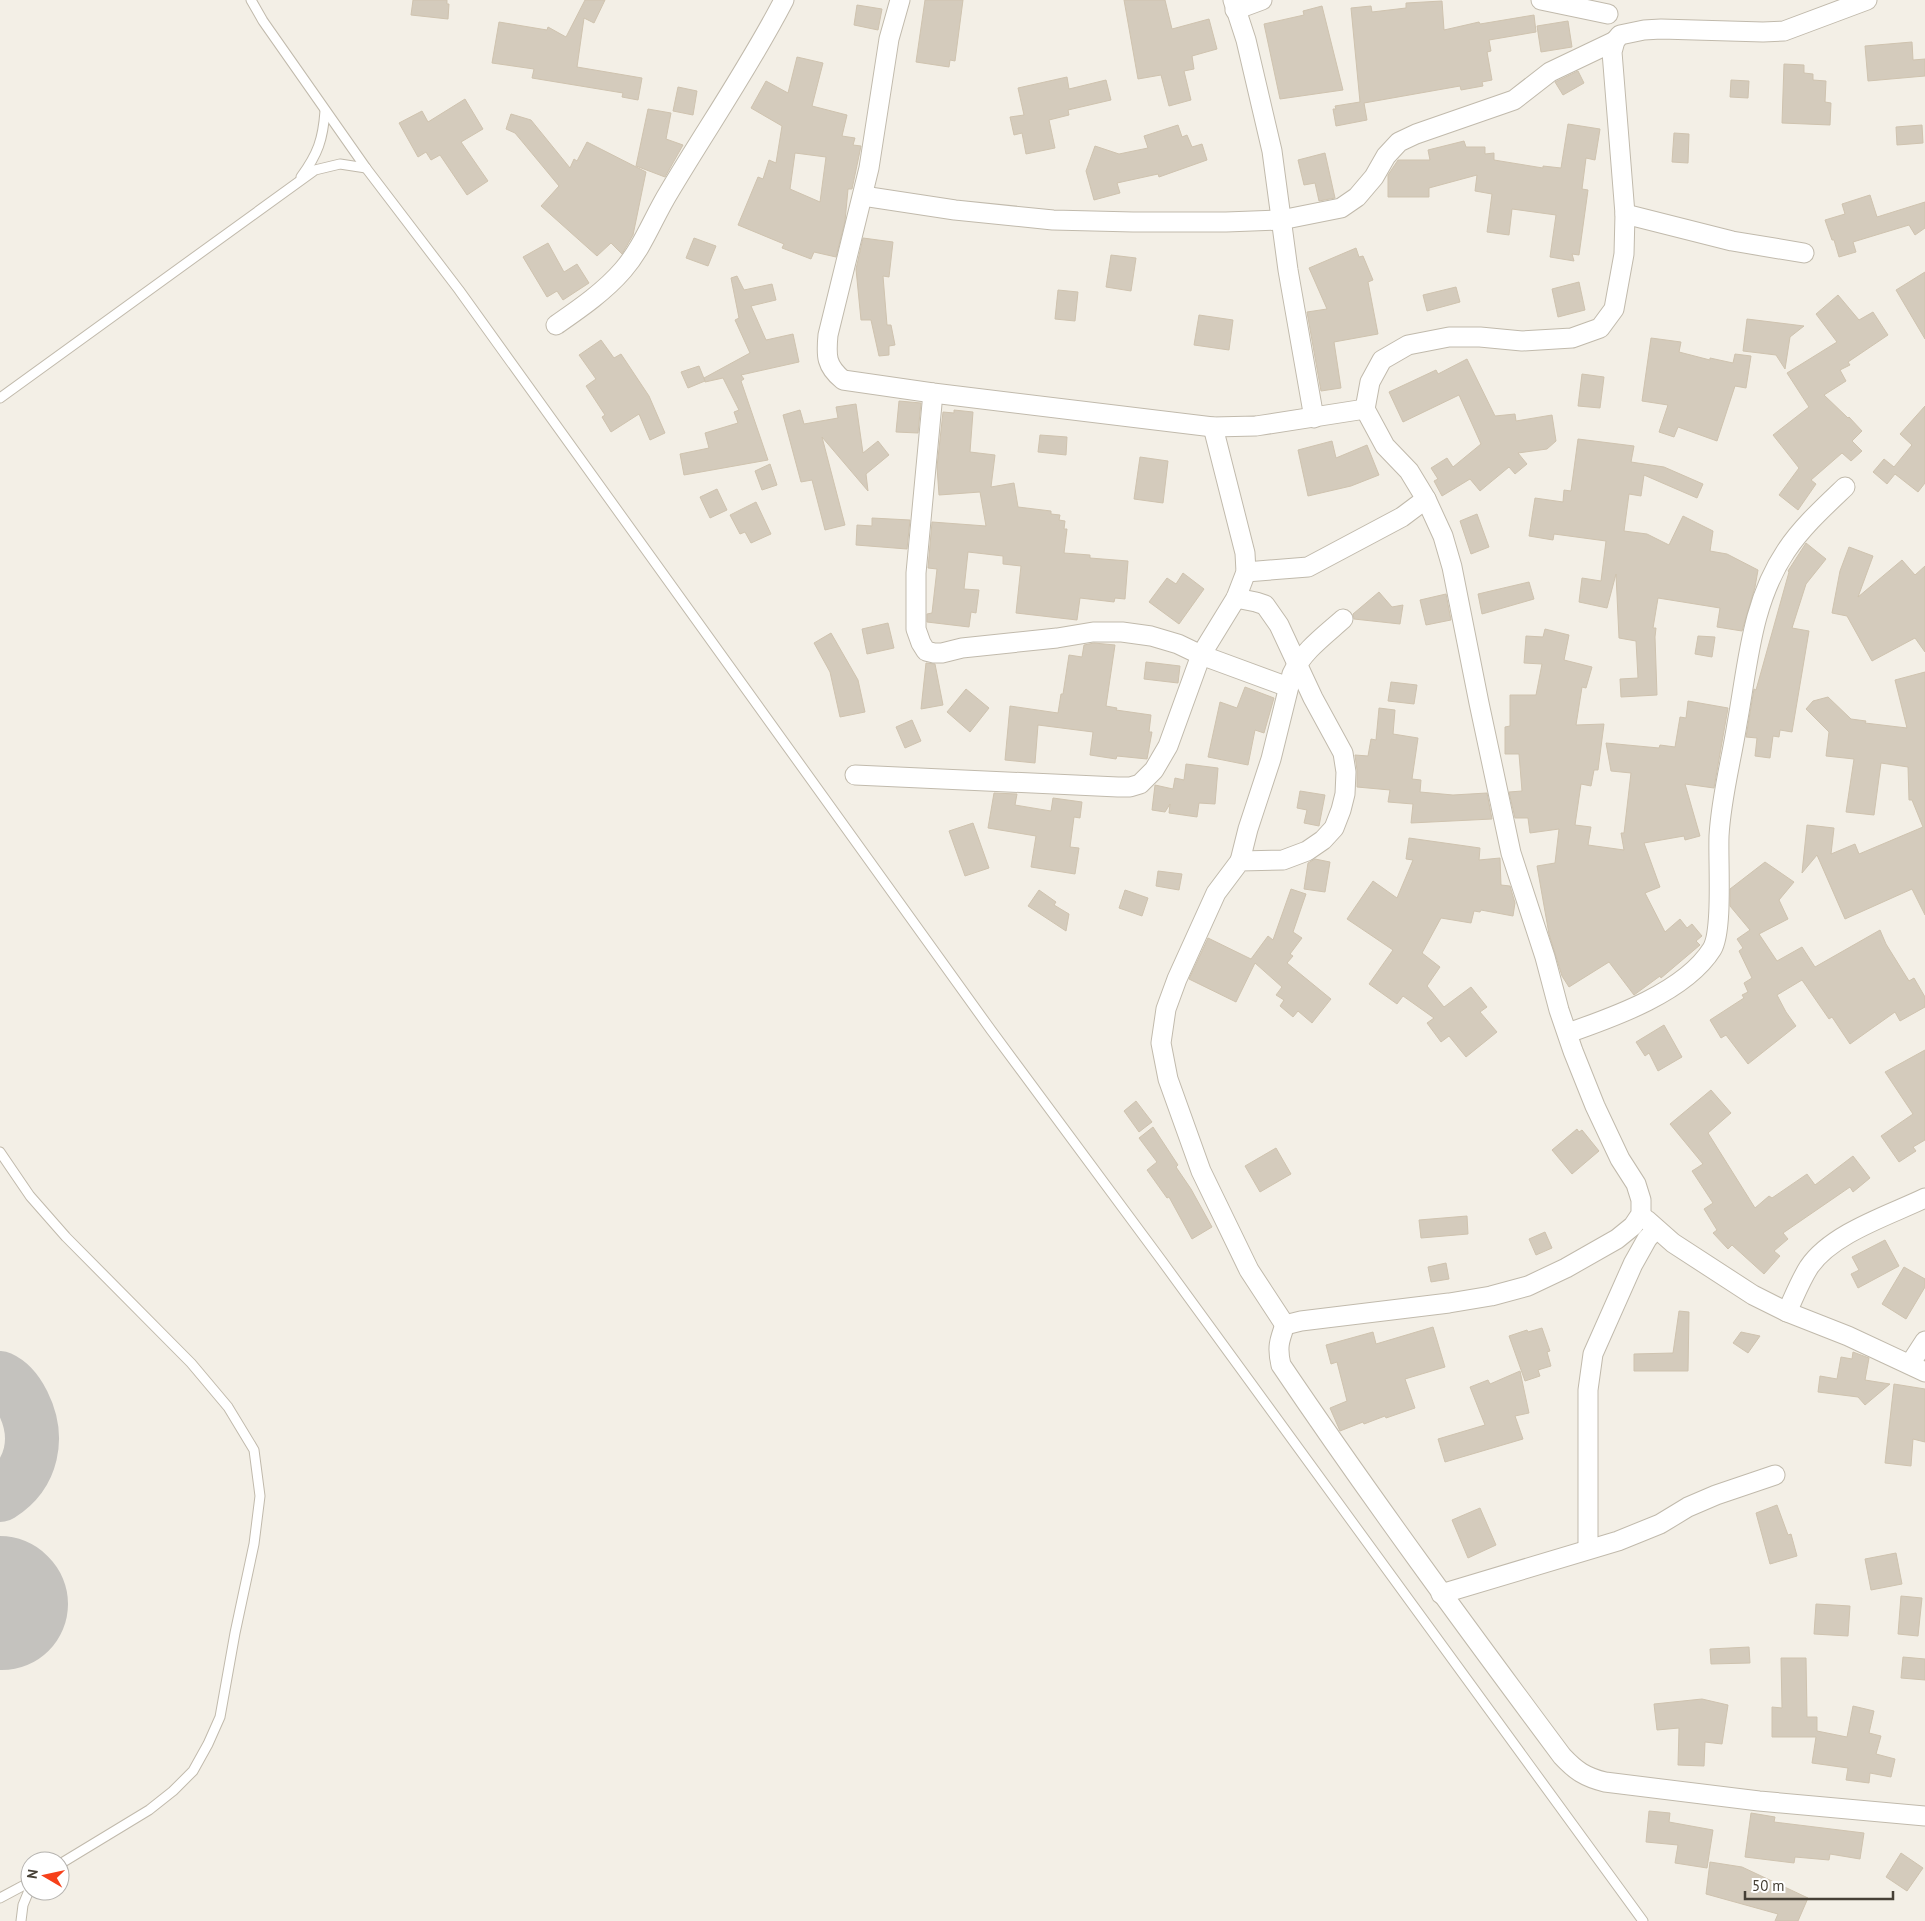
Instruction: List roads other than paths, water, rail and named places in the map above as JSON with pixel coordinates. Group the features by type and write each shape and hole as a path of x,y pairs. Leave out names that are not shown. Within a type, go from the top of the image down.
{"street":[{"path":"556,325 588,303 623,271 639,249 668,194 764,39 784,0"},
{"path":"900,0 889,40 862,196 828,336 826,355 832,372 843,380 933,394 1213,427 1256,426 1365,409"},
{"path":"1262,0 1234,5 1246,40 1272,151 1288,270 1314,418"},
{"path":"1285,1326 1321,1318 1450,1303 1491,1296 1528,1286 1566,1268 1617,1239 1633,1226 1641,1214 1641,1200 1636,1184 1620,1159 1595,1106 1559,1010 1545,957 1511,853 1478,703 1452,567 1443,536 1426,499 1409,471 1384,446 1365,409 1370,382 1382,360 1408,345 1449,337 1480,337 1522,342 1572,338 1600,328 1614,309 1624,254 1625,214 1612,52 1617,38 1605,7 1540,0"},
{"path":"862,196 955,210 1053,220 1133,222 1281,220 1341,208 1357,197 1374,178 1386,156 1399,142 1416,134 1514,100 1550,72 1617,38 1644,30 1661,29 1784,31 1868,0"},
{"path":"1625,214 1732,242 1804,254"},
{"path":"933,394 916,574 916,629 921,643 926,650 942,653 962,648 1058,638 1094,632 1122,632 1151,636 1178,644 1201,655 1288,687"},
{"path":"855,774 1118,788 1140,784 1154,770 1168,746 1201,655 1236,598 1246,572 1245,553 1213,427"},
{"path":"1568,1033 1619,1016 1679,982 1700,965 1714,947 1719,921 1719,833 1724,790 1739,714 1752,631 1772,575 1786,550 1844,487"},
{"path":"1246,572 1308,567 1402,517 1426,499"},
{"path":"1236,598 1265,605 1279,625 1320,712 1343,753 1346,772 1345,794 1341,810 1334,828 1323,840 1307,851 1284,860 1240,861"},
{"path":"1285,1326 1249,1270 1201,1171 1168,1079 1161,1043 1166,1009 1177,979 1216,893 1240,861 1248,828 1271,759 1288,687 1297,663 1343,619"},
{"path":"1787,1312 1810,1265 1828,1248 1850,1232 1925,1198"},
{"path":"1641,1214 1673,1243 1753,1295 1787,1312 1848,1336 1917,1368 1925,1341"},
{"path":"1588,1549 1588,1390 1593,1354 1633,1264 1647,1239 1656,1229"},
{"path":"1285,1326 1280,1338 1278,1352 1281,1365 1441,1594 1562,1756 1574,1768 1588,1777 1605,1782 1654,1789 1925,1816"},
{"path":"1441,1594 1618,1541 1660,1524 1688,1507 1716,1495 1775,1475"}],"lane":[{"path":"251,0 263,21 366,168 459,290 1002,1045 1168,1269 1643,1921"},
{"path":"298,182 318,151 324,132 325,111"},
{"path":"0,398 315,170 330,165 345,164 366,168"},
{"path":"0,1152 30,1196 66,1237 191,1363 228,1407 254,1450 260,1496 254,1544 220,1717 208,1744 193,1771 173,1791 149,1810 70,1858"},
{"path":"0,1898 20,1887"},
{"path":"21,1921 25,1901"}]}
